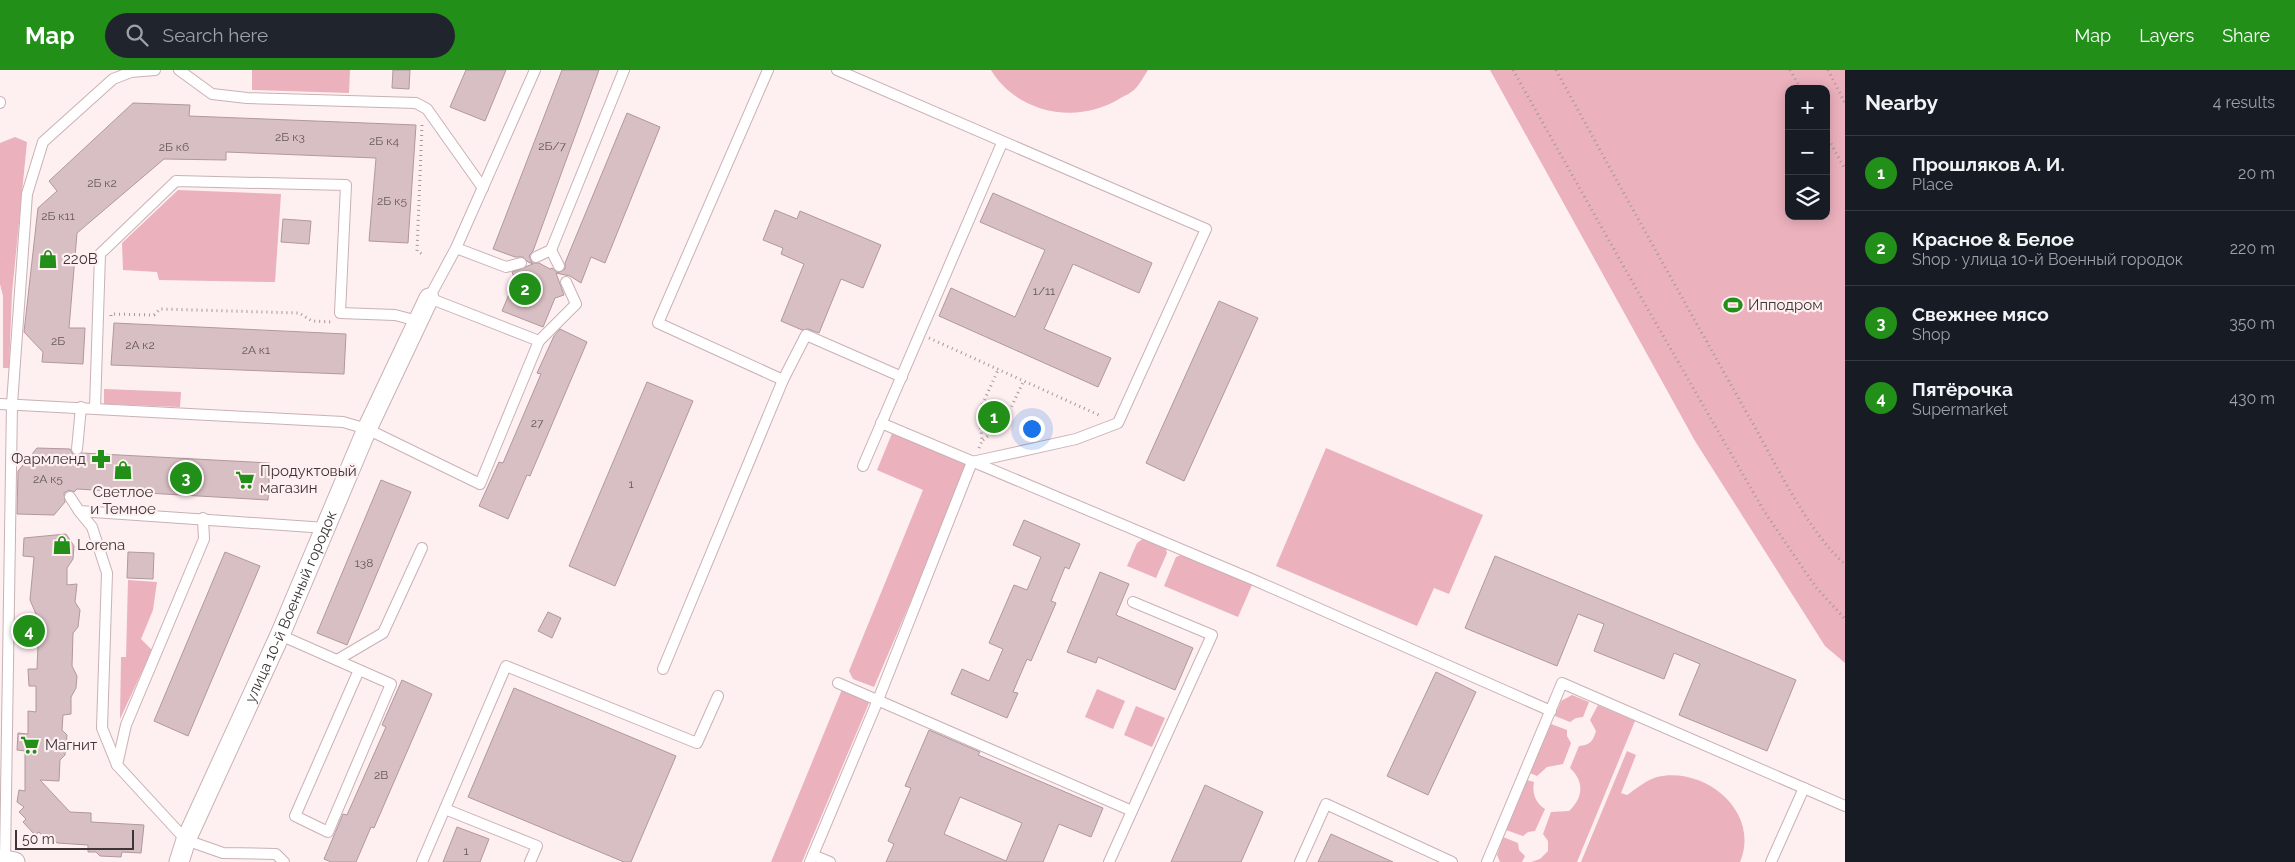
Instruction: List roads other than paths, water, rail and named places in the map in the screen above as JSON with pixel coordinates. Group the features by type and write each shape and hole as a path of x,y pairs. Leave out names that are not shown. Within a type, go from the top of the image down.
{"street":[{"name":"улица 10-й Военный городок","path":"179,862 186,840 280,635 367,429 429,298"}],"lane":[{"path":"7,860 12,404 27,194 43,142 113,78 131,72 155,70"},
{"path":"178,70 212,94 247,98 416,103 427,109 483,188"},
{"path":"535,70 456,248 429,298 539,341"},
{"path":"536,257 551,250 624,70"},
{"path":"768,70 658,323 783,380"},
{"path":"837,70 1206,229 1118,424 1076,439 972,462"},
{"path":"863,466 1002,142"},
{"path":"95,408 100,254 176,181 346,185 340,312 395,315 418,321"},
{"path":"456,248 506,267 521,263"},
{"path":"551,250 558,266"},
{"path":"0,404 343,422 367,429 480,484 539,341 576,304 566,282"},
{"path":"663,669 783,380 806,336 902,377"},
{"path":"77,450 81,407"},
{"path":"881,423 1254,580 1551,711"},
{"path":"830,862 811,858 878,700 972,462"},
{"path":"70,497 92,527 106,572 102,728 117,765 186,840 223,853 276,854 284,862"},
{"path":"79,511 203,518 326,528"},
{"path":"117,765 126,725 204,539 203,518"},
{"path":"337,660 384,633 422,548"},
{"path":"1109,862 1212,635 1133,602"},
{"path":"280,635 391,684 328,832 295,816 359,670"},
{"path":"422,862 506,666 697,743 718,696"},
{"path":"838,683 1132,811"},
{"path":"1487,862 1562,683 1845,806"},
{"path":"1771,862 1804,788"},
{"path":"1300,862 1326,804 1452,862"},
{"path":"445,808 537,846 530,862"}],"place":[{"name":"220В","path":"48,259"},
{"name":"Красное & Белое","path":"525,289"},
{"name":"Ипподром","path":"1733,305"},
{"name":"Прошляков А. И.","path":"994,417"},
{"name":"Фармленд","path":"101,459"},
{"name":"Светлое и Темное","path":"123,470"},
{"name":"Свежнее мясо","path":"186,478"},
{"name":"Продуктовый магазин","path":"245,480"},
{"name":"Lorena","path":"62,545"},
{"name":"Пятёрочка","path":"29,631"},
{"name":"Магнит","path":"30,745"}]}
